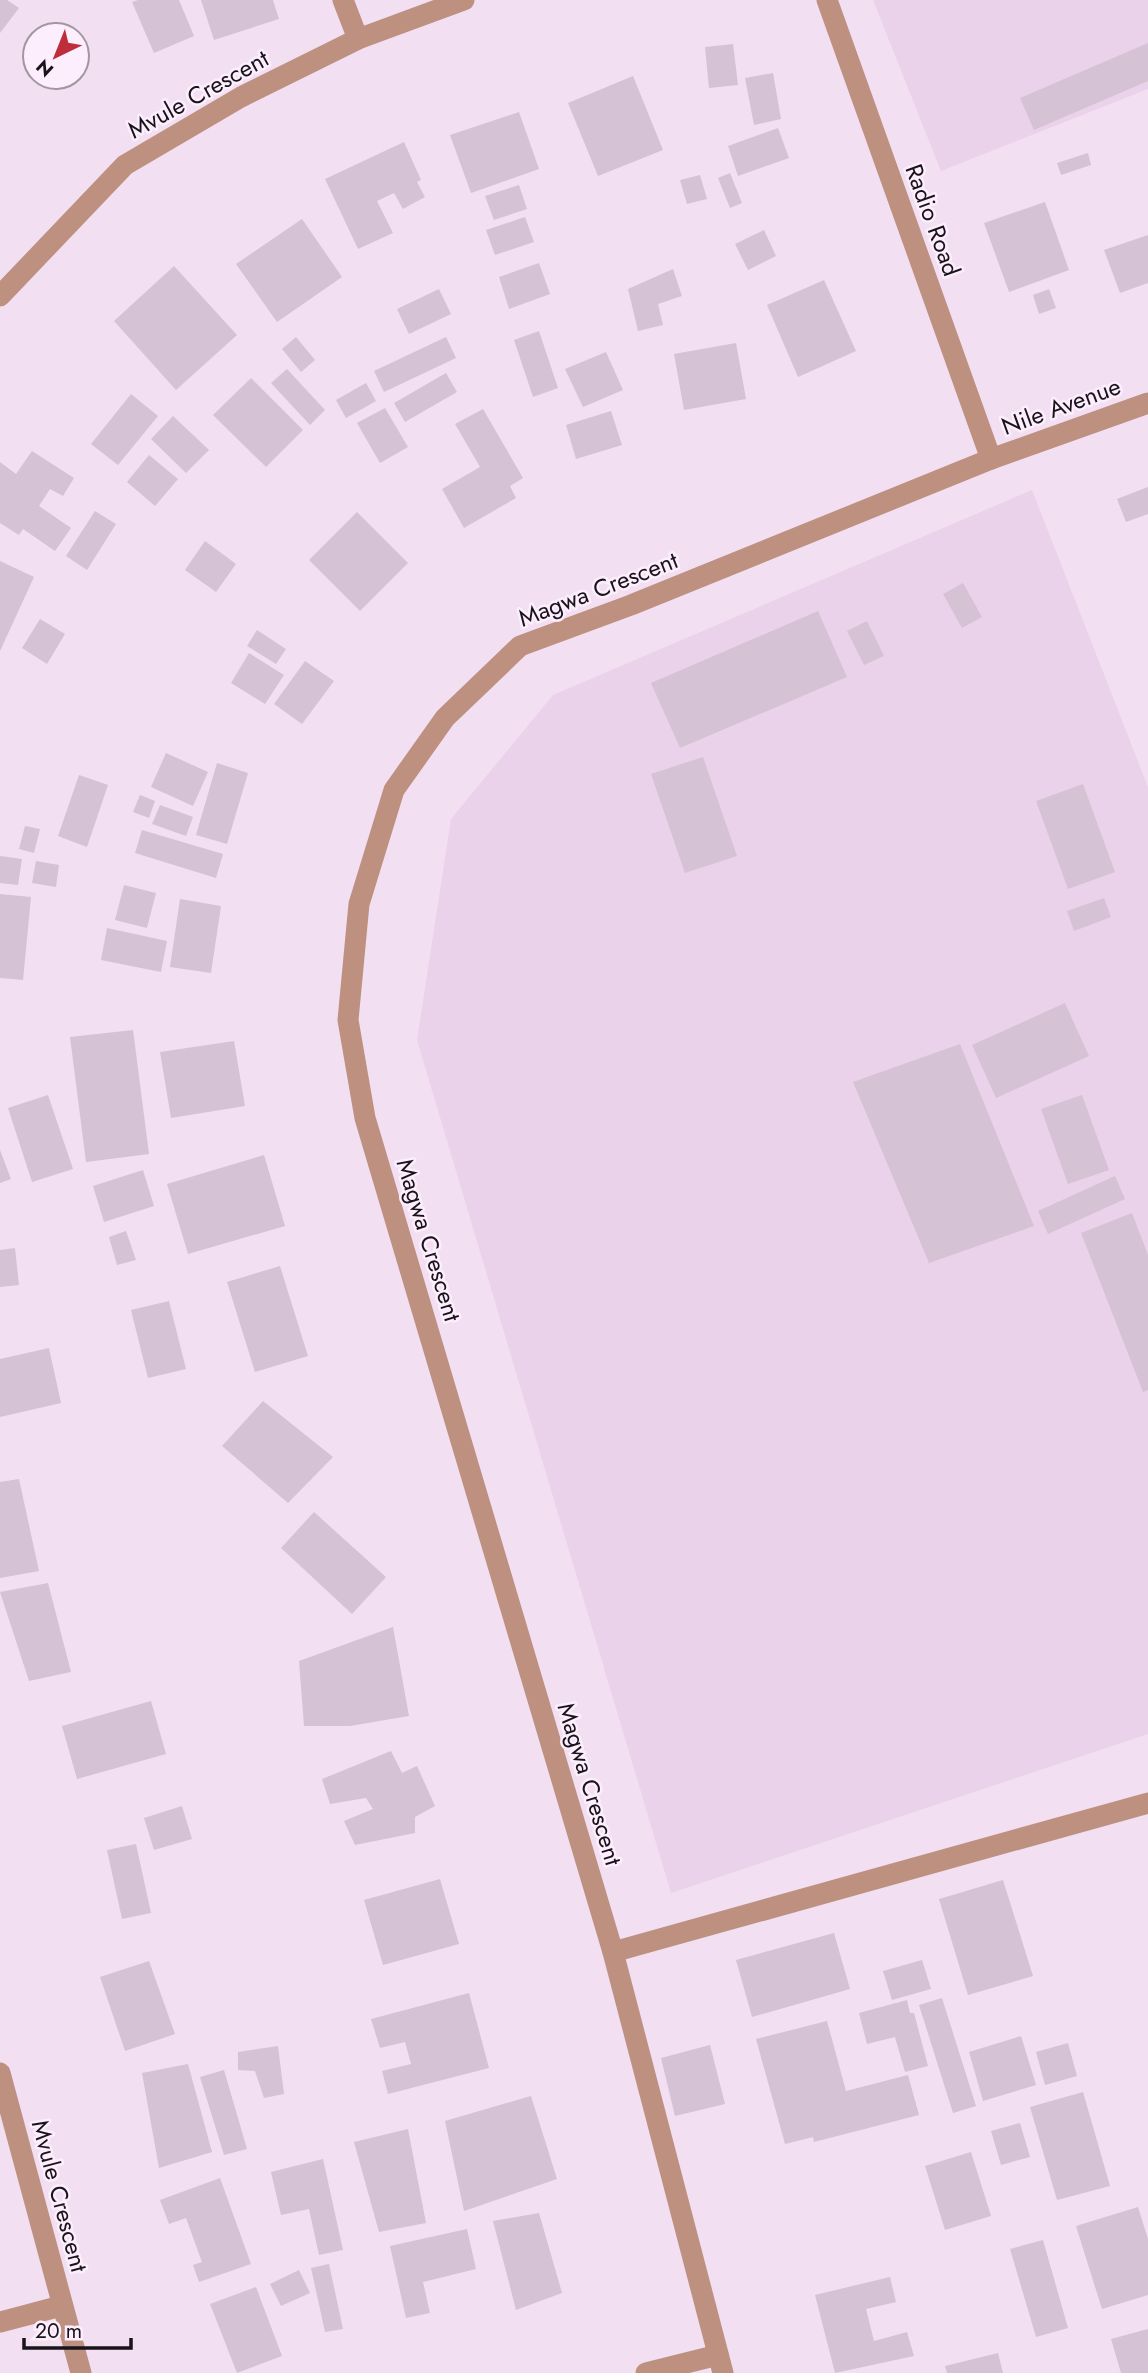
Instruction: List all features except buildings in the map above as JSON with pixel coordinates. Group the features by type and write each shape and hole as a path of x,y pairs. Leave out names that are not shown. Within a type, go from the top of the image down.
{"street":[{"path":"344,0 358,39"},
{"name":"Mvule Crescent","path":"0,296 125,165 241,97 358,39 464,0"},
{"name":"Radio Road","path":"827,0 991,459"},
{"name":"Nile Avenue","path":"991,459 1148,403"},
{"name":"Magwa Crescent","path":"720,2364 613,1952 365,1118 348,1020 359,904 394,790 445,718 520,646 631,605 991,459"},
{"path":"613,1952 1148,1803"},
{"name":"Mvule Crescent","path":"0,2073 81,2373"},
{"path":"0,2322 61,2306"},
{"path":"646,2373 720,2364"}],"shaded area":[{"path":"873,0 1148,0 1148,89 941,171"},
{"path":"1032,490 1148,787 1148,1734 671,1893 417,1040 451,819 553,695"}]}
